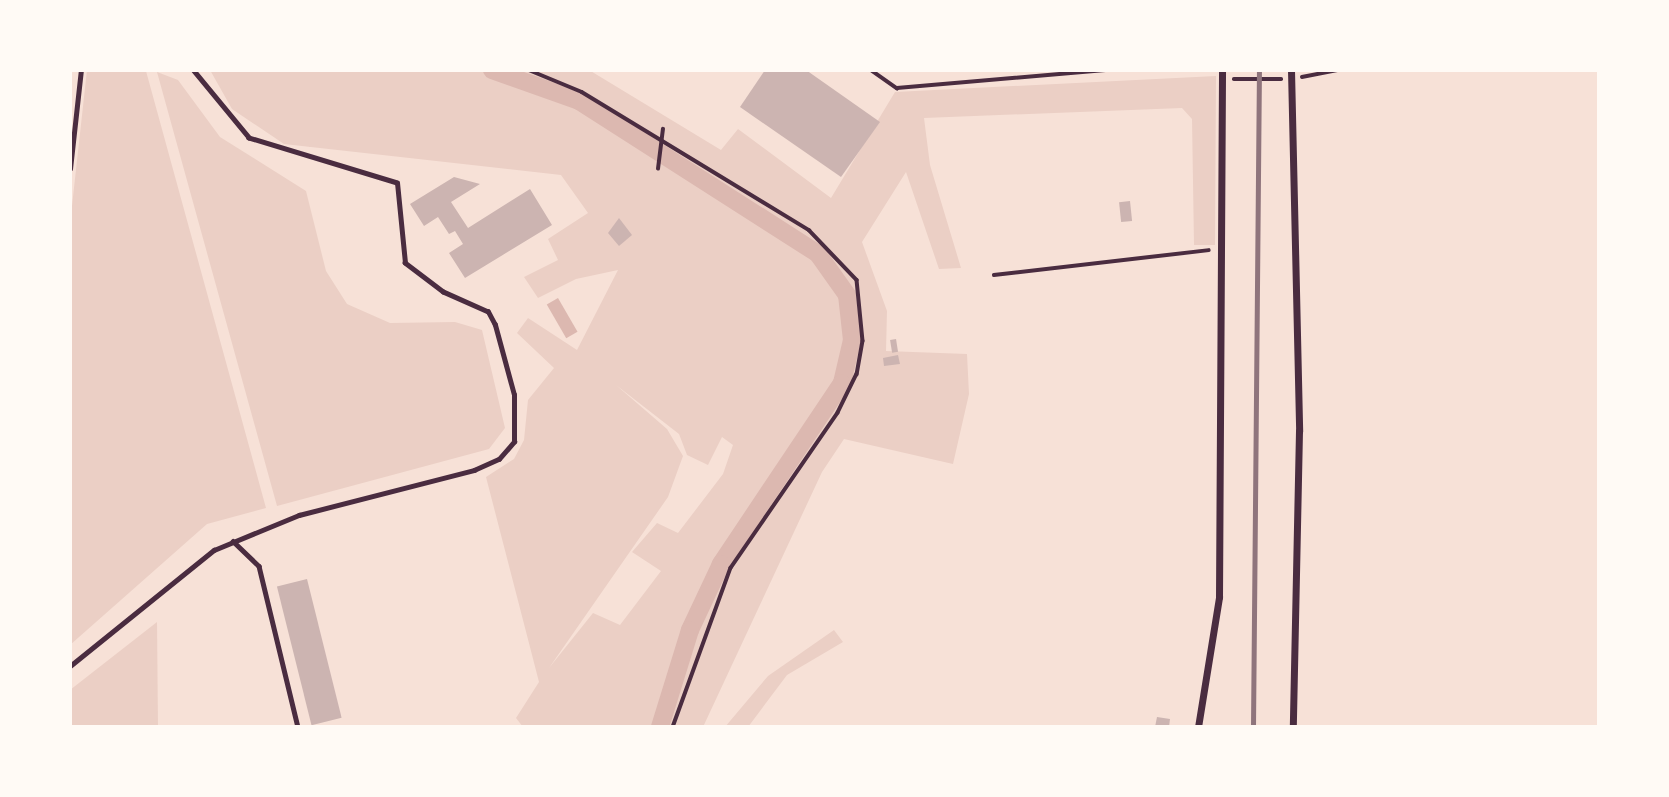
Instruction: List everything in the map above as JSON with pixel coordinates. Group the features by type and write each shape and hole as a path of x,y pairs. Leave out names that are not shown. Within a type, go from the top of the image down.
{"street":[{"path":"1198,727 1219,597 1225,70"},
{"path":"1291,74 1299,431 1293,727"}],"lane":[{"path":"70,169 81,70"},
{"path":"70,666 192,563 233,541 299,515 489,464 507,452 517,426 508,368 488,312 443,292 405,263 397,183 249,138 194,70"},
{"path":"233,541 259,566 298,727"}],"path":[{"path":"529,70 582,92 809,230 857,280 863,331 857,374 838,413 731,568 673,727"},
{"path":"871,70 897,88 1104,70"},
{"path":"1225,70 1238,82 1338,70"},
{"path":"658,169 663,129"},
{"path":"994,275 1186,249 1221,256"}],"shaded area":[{"path":"87,70 146,71 266,508 207,524 70,645 70,224"},
{"path":"210,70 589,70 721,150 738,129 831,198 895,92 1216,76 1215,245 1194,245 1192,119 1182,108 924,118 930,165 961,268 939,269 906,172 862,242 887,311 886,351 967,354 969,394 953,464 844,439 822,472 703,727 523,727 516,718 539,682 486,477 514,459 524,440 528,400 554,368 517,333 528,318 577,350 618,270 576,279 538,298 524,277 558,260 548,239 588,213 561,175 284,144 232,109","holes":["616,385 679,434 687,455 708,465 722,437 733,445 723,474 678,533 657,523 632,552 661,571 620,625 593,613 549,668 668,497 683,456 667,429"]},
{"path":"157,72 178,80 220,137 306,191 326,271 347,304 390,323 455,322 482,330 505,428 489,449 277,506"},
{"path":"558,298 578,332 566,338 547,304"},
{"path":"157,622 158,727 70,727 70,690"},
{"path":"834,630 843,642 787,675 748,727 725,727 768,676"}],"building":[{"path":"765,70 806,70 880,122 841,177 740,107"},
{"path":"454,177 480,184 451,202 468,228 530,189 552,225 465,278 449,253 463,244 455,231 449,234 438,217 424,226 410,204"},
{"path":"1130,201 1132,221 1121,222 1119,202"},
{"path":"619,218 632,235 619,246 608,233"},
{"path":"896,339 898,352 892,353 890,340"},
{"path":"898,355 900,364 884,366 883,358"},
{"path":"307,579 342,718 312,725 277,586"},
{"path":"1157,717 1170,719 1169,727 1155,727"}],"waterway":[{"path":"492,70 579,101 818,254 847,295 852,340 842,383 721,564 690,630 660,727"}],"railway":[{"path":"1253,727 1259,70"}]}
